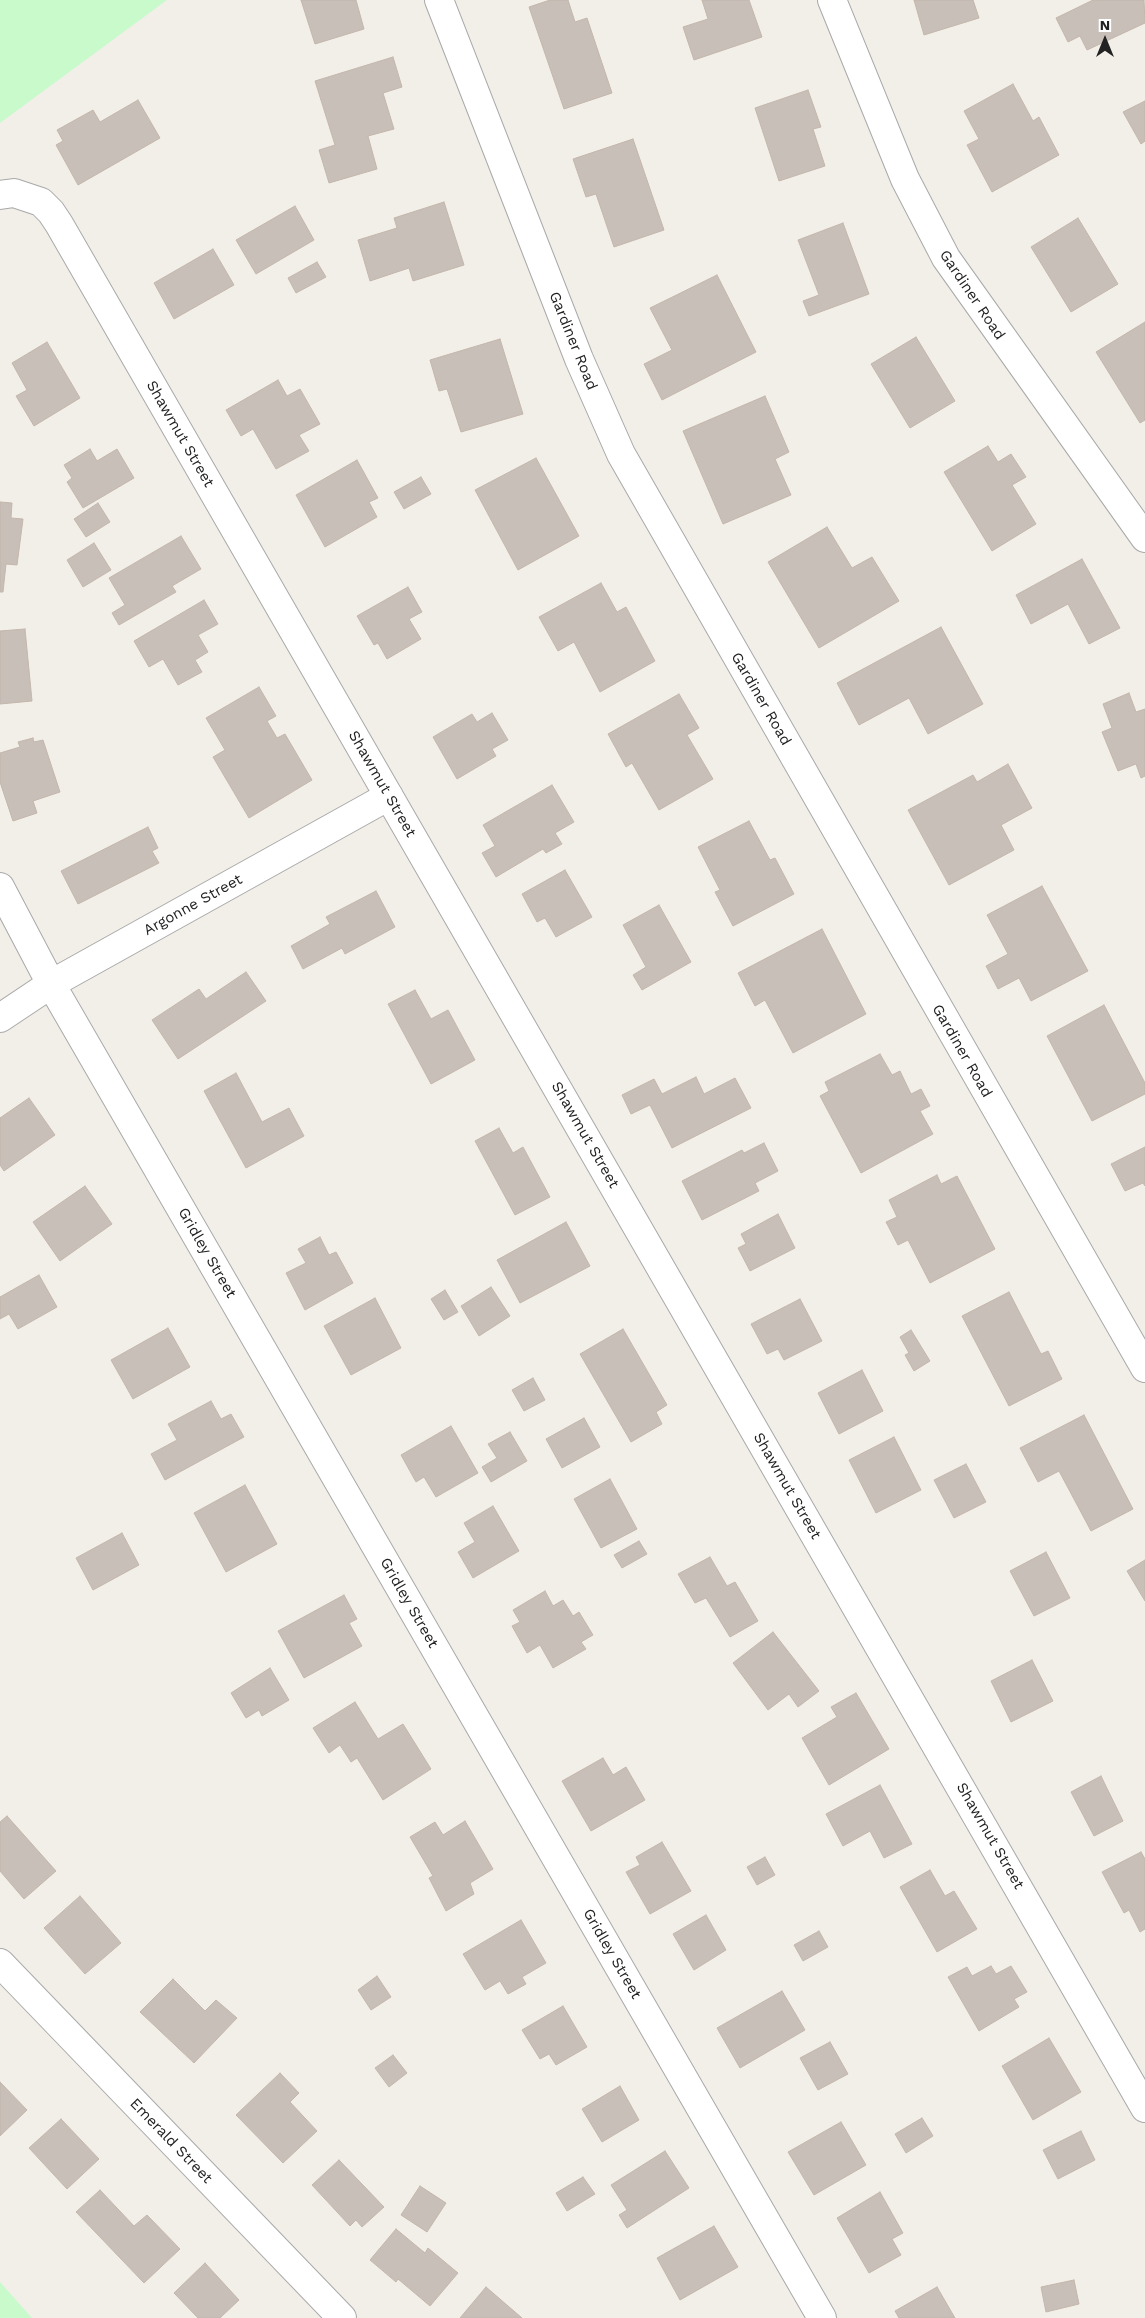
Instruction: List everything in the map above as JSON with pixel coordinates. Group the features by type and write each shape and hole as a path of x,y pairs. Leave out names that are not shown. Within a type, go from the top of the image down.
{"street":[{"name":"Gardiner Road","path":"440,0 579,359 621,454 1145,1368"},
{"name":"Gardiner Road","path":"832,0 905,179 938,245 962,284 1145,538"},
{"name":"Shawmut Street","path":"0,195 14,193 28,196 41,202 55,218 1145,2108"},
{"name":"Argonne Street","path":"0,1018 51,984 389,796"},
{"name":"Gridley Street","path":"0,887 51,984 822,2318"},
{"name":"Emerald Street","path":"0,1963 342,2318"}],"green space":[{"path":"0,0 167,0 0,123"},
{"path":"0,2282 32,2318 0,2318"}],"building":[{"path":"301,0 356,0 364,29 315,44"},
{"path":"550,0 568,0 575,22 587,18 612,93 564,109 529,7"},
{"path":"702,0 749,0 762,37 694,60 683,27 708,19"},
{"path":"914,0 973,0 979,18 924,35"},
{"path":"1093,0 1144,0 1145,23 1087,50 1080,36 1068,42 1056,18"},
{"path":"393,57 402,87 383,93 394,129 368,136 377,169 329,183 319,150 335,145 315,81"},
{"path":"1013,84 1033,121 1039,117 1059,155 992,192 967,145 979,139 964,111"},
{"path":"808,90 821,127 813,129 825,166 779,181 755,108"},
{"path":"138,100 160,138 78,185 56,145 63,141 57,130 93,110 100,122"},
{"path":"1145,101 1145,141 1141,144 1123,112"},
{"path":"633,139 664,230 614,247 596,194 586,197 573,159"},
{"path":"444,202 464,265 413,281 409,268 370,281 358,240 397,228 394,218"},
{"path":"295,206 314,240 256,274 236,240"},
{"path":"1078,218 1118,284 1071,312 1031,247"},
{"path":"843,223 869,294 809,316 803,301 819,295 798,240"},
{"path":"213,249 234,285 174,319 154,283"},
{"path":"317,262 326,277 296,293 288,278"},
{"path":"717,275 756,352 662,400 644,364 672,350 650,308"},
{"path":"1145,322 1145,420 1140,423 1096,352"},
{"path":"916,337 955,401 910,428 871,364"},
{"path":"500,339 523,414 461,432 447,389 439,391 430,360"},
{"path":"47,342 80,398 34,426 16,396 27,390 12,363"},
{"path":"278,380 287,396 300,389 320,424 299,435 309,451 276,469 253,429 241,436 226,410"},
{"path":"765,396 789,452 775,459 791,495 723,524 683,431"},
{"path":"988,446 998,462 1011,454 1026,477 1012,485 1036,524 992,551 944,472"},
{"path":"90,449 97,461 117,449 134,478 83,508 67,482 72,478 64,465"},
{"path":"536,458 579,536 518,570 475,490"},
{"path":"357,460 378,498 369,502 377,517 325,547 296,495"},
{"path":"421,477 431,494 404,509 394,492"},
{"path":"0,502 12,503 11,518 23,519 17,565 6,564 3,592 0,592"},
{"path":"98,503 110,522 86,537 74,519"},
{"path":"827,527 852,568 872,557 899,601 819,648 768,562"},
{"path":"181,536 201,569 172,586 176,592 119,625 112,613 125,605 109,578"},
{"path":"94,543 111,570 83,587 67,560"},
{"path":"1082,559 1120,628 1089,644 1068,604 1031,624 1016,595"},
{"path":"601,583 617,612 626,607 655,661 600,692 574,642 558,651 539,617"},
{"path":"408,587 422,612 409,619 421,639 387,659 378,643 374,645 357,616"},
{"path":"204,600 218,624 198,635 208,652 195,660 202,672 178,685 163,659 149,667 134,641"},
{"path":"941,627 983,704 928,734 909,698 859,725 837,683"},
{"path":"25,629 32,701 0,704 0,631"},
{"path":"259,687 276,716 267,721 277,738 285,734 312,780 249,818 213,757 225,750 206,718"},
{"path":"1129,693 1136,712 1145,709 1145,776 1141,778 1136,764 1118,771 1102,732 1112,728 1103,704"},
{"path":"679,694 699,728 687,735 713,779 659,810 632,763 626,767 608,734"},
{"path":"492,713 508,740 492,749 496,756 457,779 433,737 472,714 477,722"},
{"path":"33,738 34,742 43,740 60,792 33,801 37,813 13,821 0,782 0,753 20,747 18,742"},
{"path":"1008,764 1032,808 1001,825 1014,850 949,885 908,810 973,775 977,782"},
{"path":"552,785 574,822 555,833 562,844 546,853 543,849 496,877 482,853 495,846 483,825"},
{"path":"749,821 770,860 775,858 794,894 733,926 715,892 720,890 698,847"},
{"path":"148,827 158,848 152,851 159,863 78,904 61,871"},
{"path":"565,870 592,917 556,937 545,918 537,922 522,894"},
{"path":"1042,886 1088,971 1031,1001 1019,978 998,989 986,966 1008,954 987,915"},
{"path":"376,891 395,927 345,954 342,948 303,969 291,946 330,924 326,917"},
{"path":"659,905 691,962 642,990 633,975 646,967 623,925"},
{"path":"822,929 866,1014 793,1053 765,1000 755,1006 738,973"},
{"path":"246,972 266,1001 178,1059 152,1020 199,989 206,999"},
{"path":"415,990 431,1019 448,1010 475,1060 431,1084 388,1004"},
{"path":"1104,1005 1145,1083 1145,1094 1092,1121 1047,1036"},
{"path":"880,1054 892,1075 900,1071 911,1094 921,1089 930,1106 920,1111 933,1134 861,1173 820,1096 829,1091 825,1082"},
{"path":"236,1073 262,1122 289,1108 304,1136 246,1168 204,1091"},
{"path":"696,1077 704,1094 735,1078 751,1108 672,1148 650,1105 631,1114 622,1095 654,1079 662,1094"},
{"path":"29,1098 55,1135 4,1171 0,1165 0,1118"},
{"path":"499,1128 513,1153 523,1147 550,1197 515,1215 475,1141"},
{"path":"764,1143 778,1171 755,1183 759,1191 702,1220 682,1181 742,1150 744,1153"},
{"path":"1145,1147 1145,1186 1143,1183 1125,1191 1111,1164"},
{"path":"937,1175 941,1184 957,1176 995,1249 930,1283 908,1240 898,1245 886,1222 897,1217 889,1200"},
{"path":"85,1186 112,1224 60,1261 33,1222"},
{"path":"778,1214 795,1248 750,1271 738,1248 746,1244 741,1234"},
{"path":"566,1222 590,1266 520,1303 497,1260"},
{"path":"320,1237 329,1255 336,1252 353,1283 305,1310 286,1273 306,1263 298,1249"},
{"path":"39,1275 57,1307 18,1329 9,1314 0,1319 0,1297"},
{"path":"491,1287 510,1316 479,1336 461,1306"},
{"path":"445,1290 458,1312 444,1320 431,1299"},
{"path":"1009,1292 1041,1354 1048,1351 1062,1379 1009,1406 962,1316"},
{"path":"375,1298 401,1348 351,1375 324,1326"},
{"path":"800,1299 822,1341 784,1360 778,1349 767,1354 751,1324"},
{"path":"168,1328 190,1367 133,1399 111,1360"},
{"path":"623,1329 667,1405 656,1412 662,1424 631,1442 580,1354"},
{"path":"911,1330 930,1361 914,1371 905,1355 909,1353 900,1337"},
{"path":"862,1370 883,1411 839,1434 818,1393"},
{"path":"533,1378 545,1400 524,1411 512,1390"},
{"path":"211,1401 221,1419 231,1414 244,1437 165,1480 151,1454 177,1440 168,1424"},
{"path":"1084,1415 1133,1509 1091,1531 1059,1471 1038,1482 1020,1448"},
{"path":"584,1418 600,1447 562,1468 546,1439"},
{"path":"451,1426 478,1473 436,1497 424,1477 416,1482 401,1455"},
{"path":"510,1432 527,1461 491,1482 482,1467 497,1458 488,1444"},
{"path":"894,1437 921,1490 876,1513 849,1460"},
{"path":"966,1464 986,1502 954,1518 934,1480"},
{"path":"610,1479 637,1529 601,1548 574,1499"},
{"path":"245,1485 277,1544 226,1572 194,1513"},
{"path":"493,1506 519,1551 473,1578 458,1552 475,1542 464,1523"},
{"path":"122,1533 139,1565 93,1590 76,1558"},
{"path":"639,1541 647,1554 622,1568 614,1555"},
{"path":"1046,1552 1070,1598 1034,1616 1010,1571"},
{"path":"710,1557 727,1586 735,1582 758,1621 730,1637 706,1598 695,1603 678,1574"},
{"path":"1145,1560 1145,1601 1127,1571"},
{"path":"545,1591 553,1606 563,1600 573,1616 579,1612 593,1635 581,1642 586,1649 553,1668 540,1645 527,1653 512,1626 520,1622 513,1610"},
{"path":"344,1595 357,1619 349,1623 362,1646 304,1678 278,1631"},
{"path":"773,1632 819,1691 798,1707 789,1694 768,1710 733,1663"},
{"path":"1032,1660 1053,1701 1011,1722 991,1681"},
{"path":"270,1668 289,1700 262,1716 259,1710 246,1718 231,1693"},
{"path":"856,1693 889,1749 829,1785 802,1738 837,1717 831,1707"},
{"path":"355,1702 378,1739 403,1724 431,1769 383,1800 357,1758 351,1762 340,1745 329,1753 313,1728"},
{"path":"603,1758 613,1775 626,1767 645,1800 591,1831 562,1781"},
{"path":"1101,1776 1123,1821 1094,1836 1071,1792"},
{"path":"880,1785 912,1844 884,1858 870,1831 843,1846 826,1814"},
{"path":"7,1816 56,1871 24,1899 0,1871 0,1822"},
{"path":"465,1821 493,1869 470,1883 474,1894 446,1911 429,1878 433,1876 410,1837 435,1822 443,1835"},
{"path":"662,1842 691,1891 650,1914 626,1872 640,1865 636,1857"},
{"path":"1141,1852 1145,1859 1145,1929 1140,1932 1129,1910 1124,1913 1102,1872"},
{"path":"765,1857 775,1875 757,1885 747,1867"},
{"path":"930,1870 945,1896 954,1891 977,1929 937,1952 900,1887"},
{"path":"80,1896 121,1943 85,1974 44,1928"},
{"path":"706,1915 726,1950 694,1970 673,1934"},
{"path":"521,1920 546,1963 522,1977 526,1984 508,1994 500,1981 485,1990 463,1954"},
{"path":"819,1931 828,1947 803,1961 794,1945"},
{"path":"991,1966 996,1974 1011,1966 1027,1992 1014,1999 1019,2007 979,2031 948,1977 967,1967 972,1976"},
{"path":"377,1976 391,1997 371,2010 358,1990"},
{"path":"173,1979 205,2011 216,2000 237,2018 194,2063 140,2012"},
{"path":"782,1991 805,2030 740,2068 717,2028"},
{"path":"563,2006 587,2047 556,2065 549,2054 540,2059 522,2030"},
{"path":"1049,2038 1081,2092 1033,2120 1002,2066"},
{"path":"830,2042 848,2074 818,2090 800,2058"},
{"path":"393,2055 407,2073 389,2087 375,2068"},
{"path":"280,2073 299,2093 290,2102 317,2131 283,2163 236,2115"},
{"path":"0,2082 27,2110 0,2136"},
{"path":"620,2086 639,2120 602,2142 582,2109"},
{"path":"922,2118 933,2136 906,2153 895,2134"},
{"path":"61,2119 99,2159 67,2189 29,2148"},
{"path":"841,2122 866,2165 814,2195 788,2152"},
{"path":"1081,2131 1095,2160 1058,2179 1043,2150"},
{"path":"665,2151 689,2188 627,2228 619,2215 627,2210 611,2185"},
{"path":"339,2160 384,2207 362,2227 356,2220 350,2226 312,2185"},
{"path":"583,2177 595,2194 567,2211 556,2193"},
{"path":"420,2186 446,2203 427,2232 401,2215"},
{"path":"100,2190 134,2226 147,2215 180,2249 144,2283 76,2212"},
{"path":"880,2192 903,2233 892,2239 901,2255 869,2273 837,2218"},
{"path":"714,2226 738,2267 680,2300 657,2258"},
{"path":"396,2229 425,2253 428,2248 458,2273 430,2306 398,2279 396,2282 370,2260"},
{"path":"205,2263 239,2300 220,2318 198,2318 174,2293"},
{"path":"1074,2280 1079,2304 1046,2312 1041,2287"},
{"path":"486,2287 522,2318 460,2318"},
{"path":"937,2287 955,2318 899,2318 895,2311"}]}
